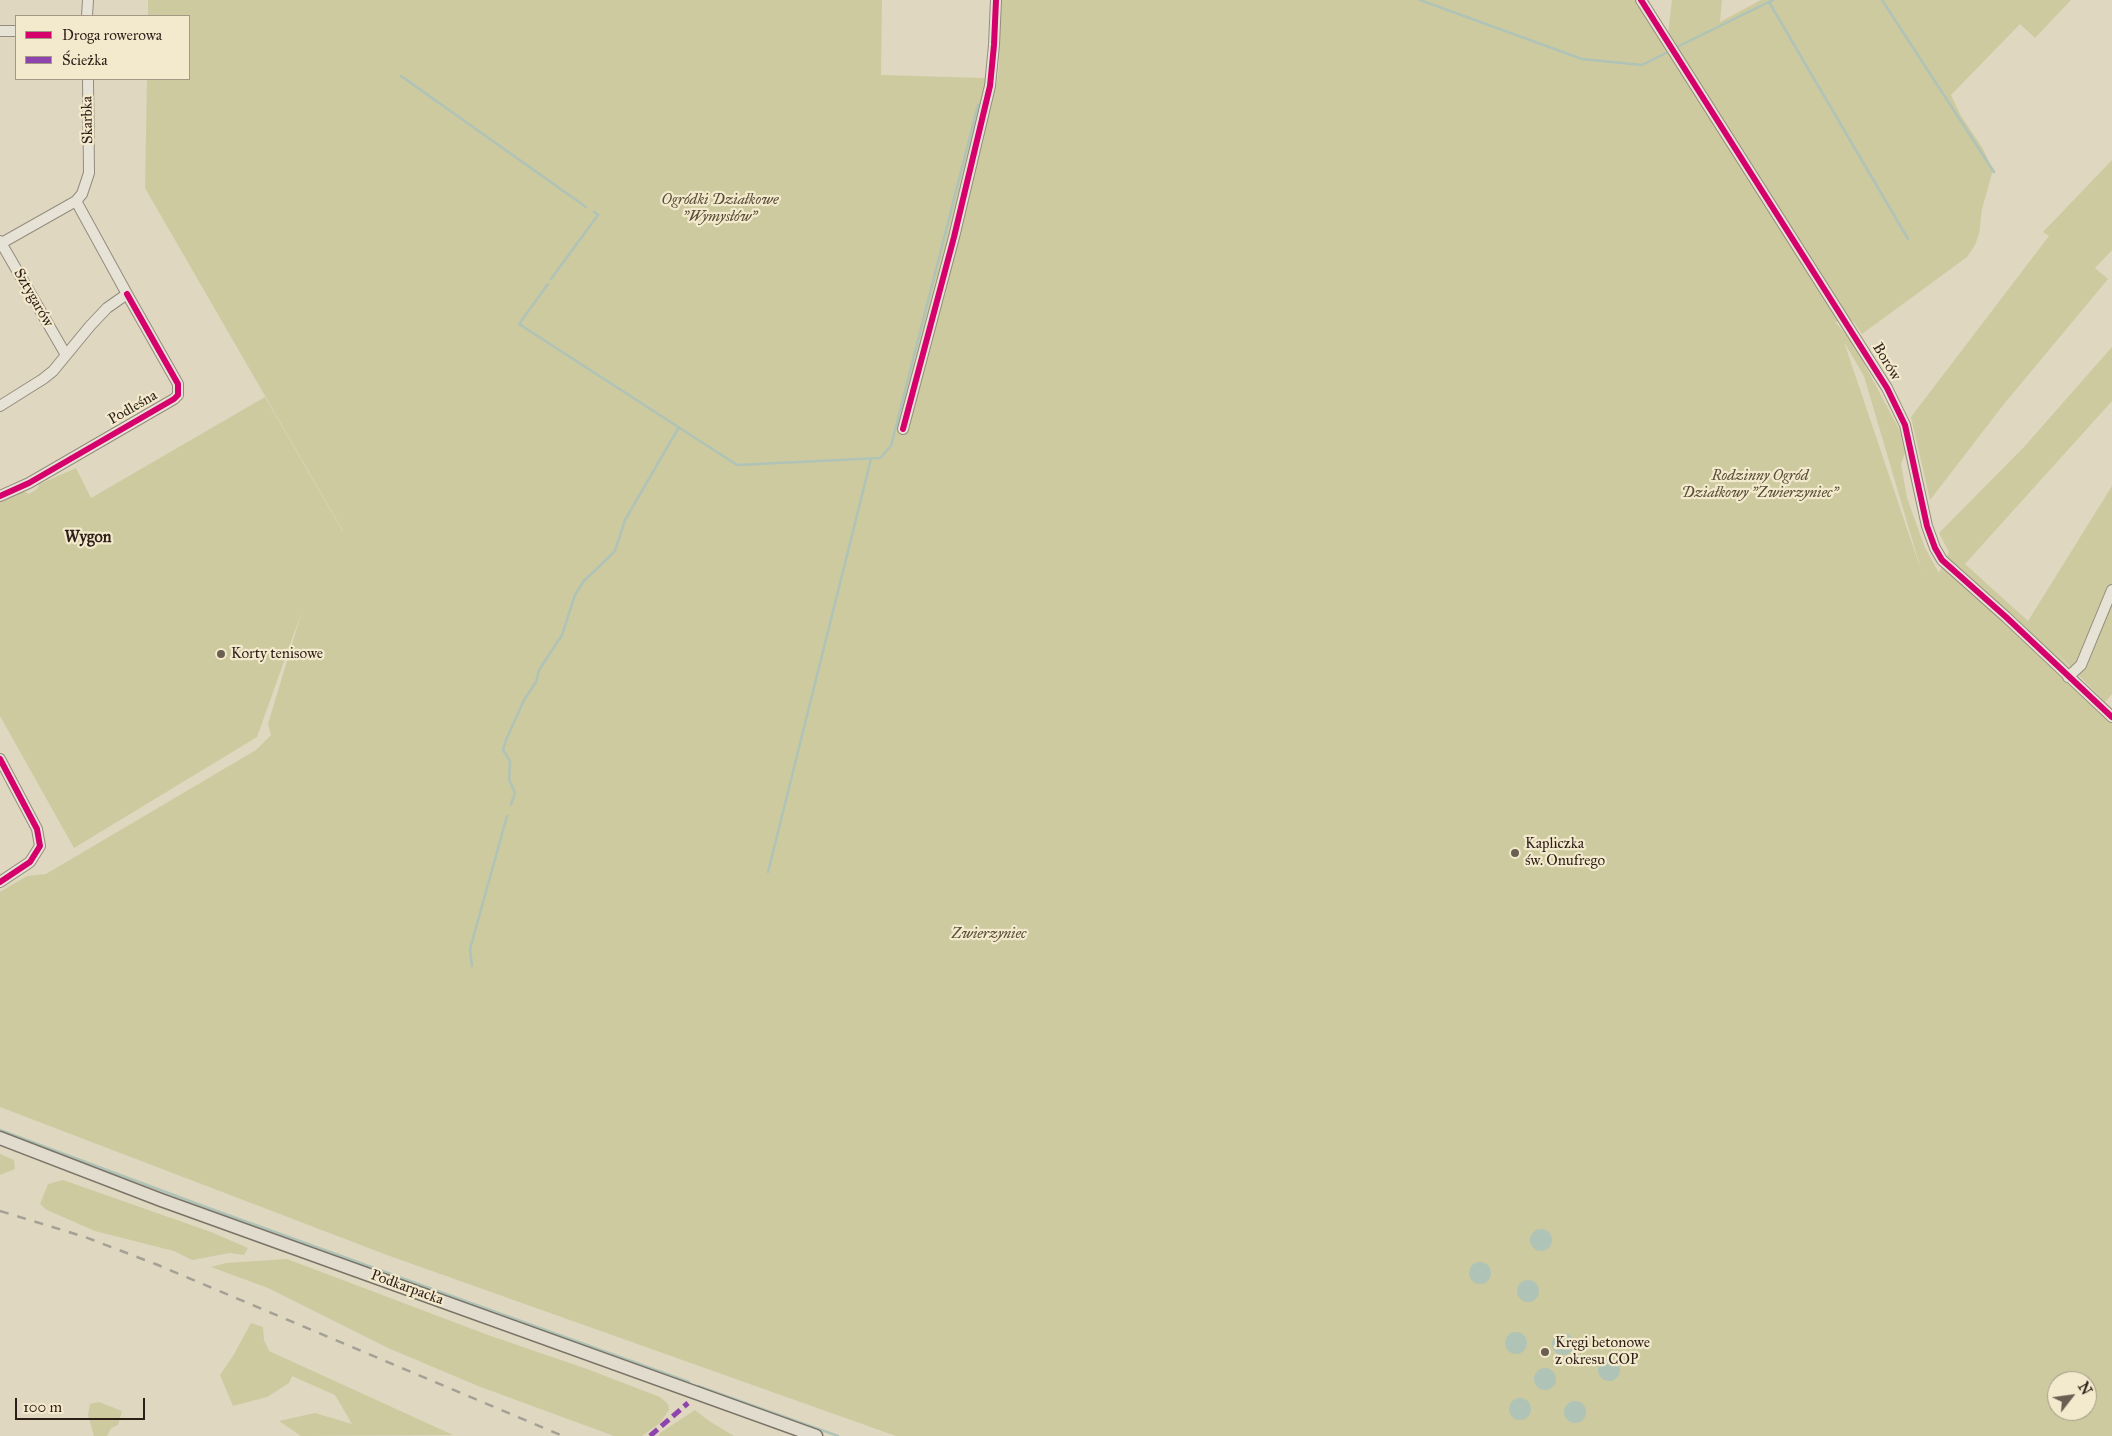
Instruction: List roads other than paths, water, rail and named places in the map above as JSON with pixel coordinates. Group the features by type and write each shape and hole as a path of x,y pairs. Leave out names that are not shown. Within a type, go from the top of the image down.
{"main road":[{"name":"Podkarpacka","path":"0,1138 161,1200 816,1436"}],"street":[{"path":"87,15 88,0"},
{"path":"903,429 954,237 993,69 996,0"},
{"name":"Borów","path":"1641,0 1854,333 1887,388 1905,425 1927,526 1935,548 1942,560 2006,617 2112,717"},
{"path":"0,31 15,31"},
{"name":"Skarbka","path":"76,201 87,183 89,162 88,80"},
{"path":"0,243 76,201 127,294 107,308 43,379 0,406"},
{"name":"Sztygarów","path":"0,243 66,355"},
{"name":"Podleśna","path":"0,496 28,483 178,395 178,384 127,294"},
{"path":"2068,676 2081,665 2112,590"},
{"path":"0,759 38,829 40,846 35,857 22,869 0,882"}],"waterway":[{"path":"1420,0 1582,59 1642,65 1666,53"},
{"path":"1677,47 1773,0"},
{"path":"1882,0 1994,172"},
{"path":"1769,2 1908,239"},
{"path":"401,76 586,207"},
{"path":"548,284 519,324 737,465 880,458 891,446 978,105"},
{"path":"551,279 598,215 594,212"},
{"path":"511,804 515,793 509,779 510,761 503,750 506,740 524,700 536,682 539,670 562,635 575,595 583,582 615,551 625,520 679,427"},
{"path":"768,872 871,459"},
{"path":"472,966 470,949 507,816"},
{"path":"0,1130 203,1206 689,1382"},
{"path":"698,1386 838,1436"}],"railway":[{"path":"0,1211 85,1237 158,1265 563,1436"}],"place":[{"name":"Korty tenisowe","path":"221,654"},
{"name":"Kapliczka św. Onufrego","path":"1515,853"},
{"name":"Kręgi betonowe z okresu COP","path":"1545,1352"}],"district":[{"name":"Wygon","path":"88,538"}],"park label":[{"name":"Ogródki Działkowe \"Wymysłów\"","path":"720,208"},
{"name":"Rodzinny Ogród Działkowy \"Zwierzyniec\"","path":"1760,484"},
{"name":"Zwierzyniec","path":"989,934"}]}
